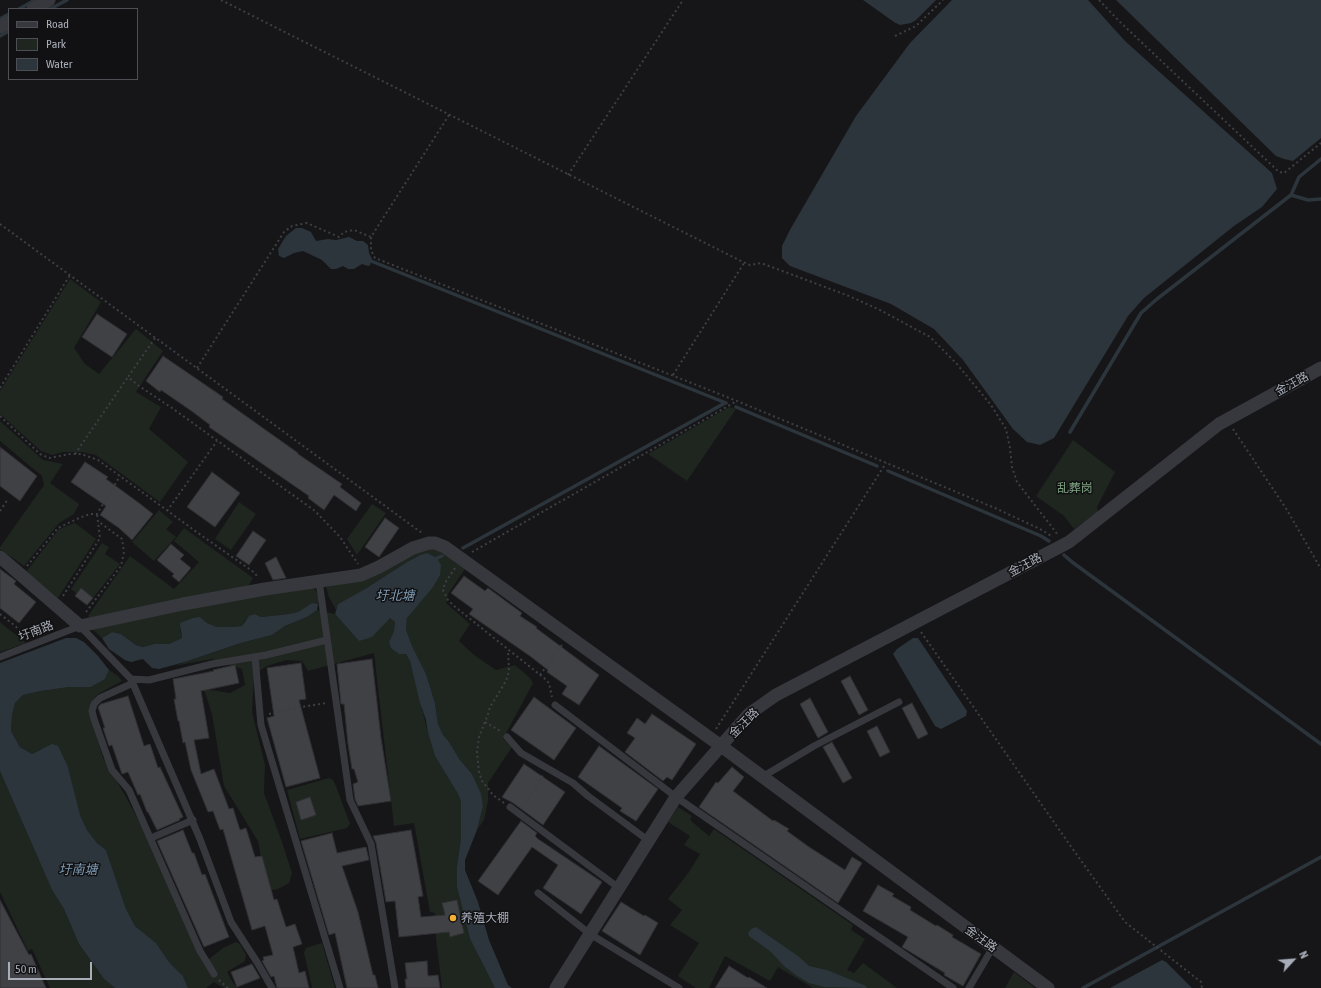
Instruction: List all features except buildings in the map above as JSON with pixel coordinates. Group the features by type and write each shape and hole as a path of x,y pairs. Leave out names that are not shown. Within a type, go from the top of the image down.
{"street":[{"path":"35,8 49,0"},
{"name":"金汪路","path":"556,988 676,798 749,714 776,695 1064,544 1226,419 1321,368"},
{"path":"0,557 78,625 265,589 360,575 379,567 413,548 429,543 436,543 445,547 461,558 721,746"},
{"name":"金汪路","path":"721,746 1048,988"}],"lane":[{"path":"319,581 350,800 371,844 395,988"},
{"name":"圩南路","path":"0,657 78,625"},
{"path":"78,625 132,681 192,820 231,922 272,988"},
{"path":"214,974 200,951 129,790 112,770 92,711 94,704 100,698 132,681 149,680 212,664 255,657 328,640"},
{"path":"255,657 260,718 263,732 340,988"},
{"path":"762,777 814,746 899,702"},
{"path":"555,705 676,798 953,988"},
{"path":"507,737 521,753 573,783 588,796 649,841"},
{"path":"510,808 619,888"},
{"path":"151,838 192,820"},
{"path":"538,893 590,934 679,988"},
{"path":"969,988 993,947"}],"path":[{"path":"220,0 750,265 761,263 848,296 880,310 930,337 956,363 991,405 1006,428 1012,467 1018,482 1064,544"},
{"path":"568,175 683,0"},
{"path":"895,36 916,26 943,0"},
{"path":"1099,0 1125,28 1279,172 1284,173 1321,143"},
{"path":"449,115 371,237 371,250 376,258 737,401 1001,511 1040,529 1064,544"},
{"path":"197,368 284,232 292,226 307,223 339,237 344,232 354,230 371,237"},
{"path":"0,224 436,543"},
{"path":"673,375 744,262"},
{"path":"0,388 70,275"},
{"path":"75,454 155,338"},
{"path":"128,377 315,510 340,537 358,564 360,575"},
{"path":"555,705 549,683 454,606 448,600 443,590 445,583 461,558 737,401"},
{"path":"0,416 40,454 49,458 70,454 81,454 98,460 255,573 265,589"},
{"path":"1226,419 1287,510 1321,569"},
{"path":"168,511 217,441"},
{"path":"710,739 886,463"},
{"path":"56,606 100,538 97,514 120,476"},
{"path":"0,511 8,499"},
{"path":"21,575 34,556 58,528 78,518 90,514 97,514"},
{"path":"78,625 121,566 124,552 122,539 98,521"},
{"path":"0,614 37,643"},
{"path":"915,622 1125,922 1201,982 1202,988"},
{"path":"540,675 568,636"},
{"path":"508,649 509,671 506,681 490,707 477,752 479,772 482,781 493,795 510,808"},
{"path":"260,718 277,712 336,701"},
{"path":"485,721 507,737"},
{"path":"519,814 548,768"}],"green space":[{"path":"70,279 101,302 74,348 85,364 99,374 136,329 163,351 136,392 161,407 149,429 188,462 160,502 96,455 82,452 63,452 52,455 41,451 0,414 0,391"},
{"path":"729,407 736,409 687,481 648,454"},
{"path":"0,421 43,460 63,464 50,483 79,504 74,514 59,523 24,566 0,549 0,547 44,485 42,476 0,441"},
{"name":"乱葬岗","path":"1073,440 1115,472 1097,507 1098,512 1074,529 1064,516 1036,496"},
{"path":"239,502 256,514 231,550 215,539"},
{"path":"372,504 386,513 357,555 347,539"},
{"path":"159,510 173,522 166,529 176,537 154,561 132,542"},
{"path":"75,523 96,539 58,598 26,572 59,529"},
{"path":"184,528 253,578 247,588 93,621 88,616 130,556 174,589 199,562 174,541"},
{"path":"102,543 109,547 105,554 120,564 89,603 71,589"},
{"path":"440,548 467,566 448,594 446,603 470,624 459,641 474,655 496,670 515,665 530,678 533,683 503,739 512,747 488,783 488,801 484,820 477,830 483,806 472,774 443,736 438,724 435,703 426,674 406,630 407,618 427,553 407,562 365,589 338,604 336,610 329,597 326,587 420,550"},
{"path":"311,588 316,590 318,604 312,603 298,612 261,617 255,614 245,620 242,626 232,627 217,627 207,623 200,617 180,630 182,638 169,644 154,644 143,647 136,645 121,634 112,632 102,638 92,629 177,609"},
{"path":"317,610 335,614 359,641 390,618 395,622 394,631 389,642 399,654 406,654 410,661 435,756 458,794 461,802 461,838 457,867 457,887 470,939 495,988 442,988 436,938 435,913 430,912 414,823 394,826 374,653 308,671 302,661 286,660 267,666 254,674 252,712 265,765 264,793 292,873 289,883 278,889 267,891 258,841 224,786 212,714 204,689 230,693 245,685 242,669 212,659 174,666 241,643 272,635 285,626 307,617"},
{"path":"0,622 1,623 26,643 0,652"},
{"path":"109,670 118,676 122,681 98,694 90,704 92,719 103,758 142,827 204,963 223,948 236,942 240,944 246,955 245,961 227,972 233,983 238,988 224,988 214,982 206,988 188,988 183,976 169,962 156,943 135,926 126,909 106,850 97,843 87,830 79,813 68,767 41,749 32,754 20,747 11,731 12,715 15,703 23,695 69,687 91,687 105,679"},
{"path":"0,771 52,890 64,909 79,944 104,979 115,988 50,988 32,949 28,951 0,892"},
{"path":"329,778 333,780 336,786 350,824 347,828 300,839 287,790"},
{"path":"678,807 692,816 690,820 709,836 714,829 853,925 851,930 865,939 847,970 854,973 863,963 897,988 813,988 778,967 770,981 725,956 709,988 696,988 678,976 699,943 670,925 682,910 668,899 689,872 700,854 684,845 690,836 668,822"},
{"path":"322,943 335,988 311,988 304,953 306,948"},
{"path":"1014,972 1035,988 1005,988"}],"water":[{"path":"863,0 936,0 916,20 911,23 900,25"},
{"path":"952,0 1088,0 1125,41 1272,173 1277,189 1262,207 1234,226 1144,298 1128,316 1054,438 1040,445 1027,442 1013,429 963,360 934,329 891,304 790,266 782,258 782,246 791,228 856,116 910,43"},
{"path":"1116,0 1321,0 1321,138 1293,161 1276,156"},
{"path":"296,228 302,228 311,232 316,241 328,239 336,240 349,237 357,241 363,241 368,245 369,253 372,259 370,265 368,266 362,264 354,269 348,269 343,266 336,269 331,269 322,260 303,251 294,253 284,258 279,256 278,249 286,236"},
{"name":"圩北塘","path":"427,553 437,558 441,565 440,575 433,587 407,618 406,630 426,674 435,703 438,724 443,735 460,760 472,774 481,794 483,806 477,830 465,860 465,870 478,902 489,940 508,985 512,988 495,988 470,939 457,887 457,867 461,838 461,802 458,794 435,756 410,661 406,654 399,654 391,648 389,642 394,631 395,622 390,618 372,637 359,641 335,614 338,604 365,589 407,562"},
{"path":"312,603 318,604 317,610 307,617 285,626 272,635 241,643 159,669 152,668 143,659 131,662 125,660 109,649 102,638 112,632 121,634 136,645 143,647 154,644 169,644 182,638 180,623 193,618 200,617 207,623 217,627 242,626 249,616 255,614 261,617 289,614 298,612"},
{"name":"圩南塘","path":"66,638 76,638 84,642 98,656 109,670 105,679 91,687 69,687 23,695 15,703 12,715 11,731 20,747 32,754 52,744 58,746 68,767 80,815 87,830 97,843 106,850 126,909 135,926 156,943 169,962 183,976 188,988 115,988 104,979 79,944 64,909 52,890 0,771 0,663"},
{"path":"913,638 918,638 967,711 966,716 941,729 935,726 893,654 897,649"},
{"path":"756,927 798,956 809,966 827,970 866,986 867,988 824,987 809,983 784,966 771,952 749,936 748,933 751,929"},
{"path":"1162,960 1166,962 1192,988 1110,988"}],"waterway":[{"path":"21,8 35,0"},
{"path":"52,8 67,0"},
{"path":"0,19 8,15"},
{"path":"0,36 8,32"},
{"path":"1070,432 1141,313 1291,195 1299,177 1321,159"},
{"path":"1291,195 1308,200 1321,199"},
{"path":"371,261 726,403"},
{"path":"463,548 725,403"},
{"path":"736,407 877,466"},
{"path":"888,471 1041,536 1049,541"},
{"path":"1064,555 1321,744"},
{"path":"437,558 442,556"},
{"path":"1083,988 1321,857"}],"place":[{"name":"养殖大棚","path":"453,918"}]}
